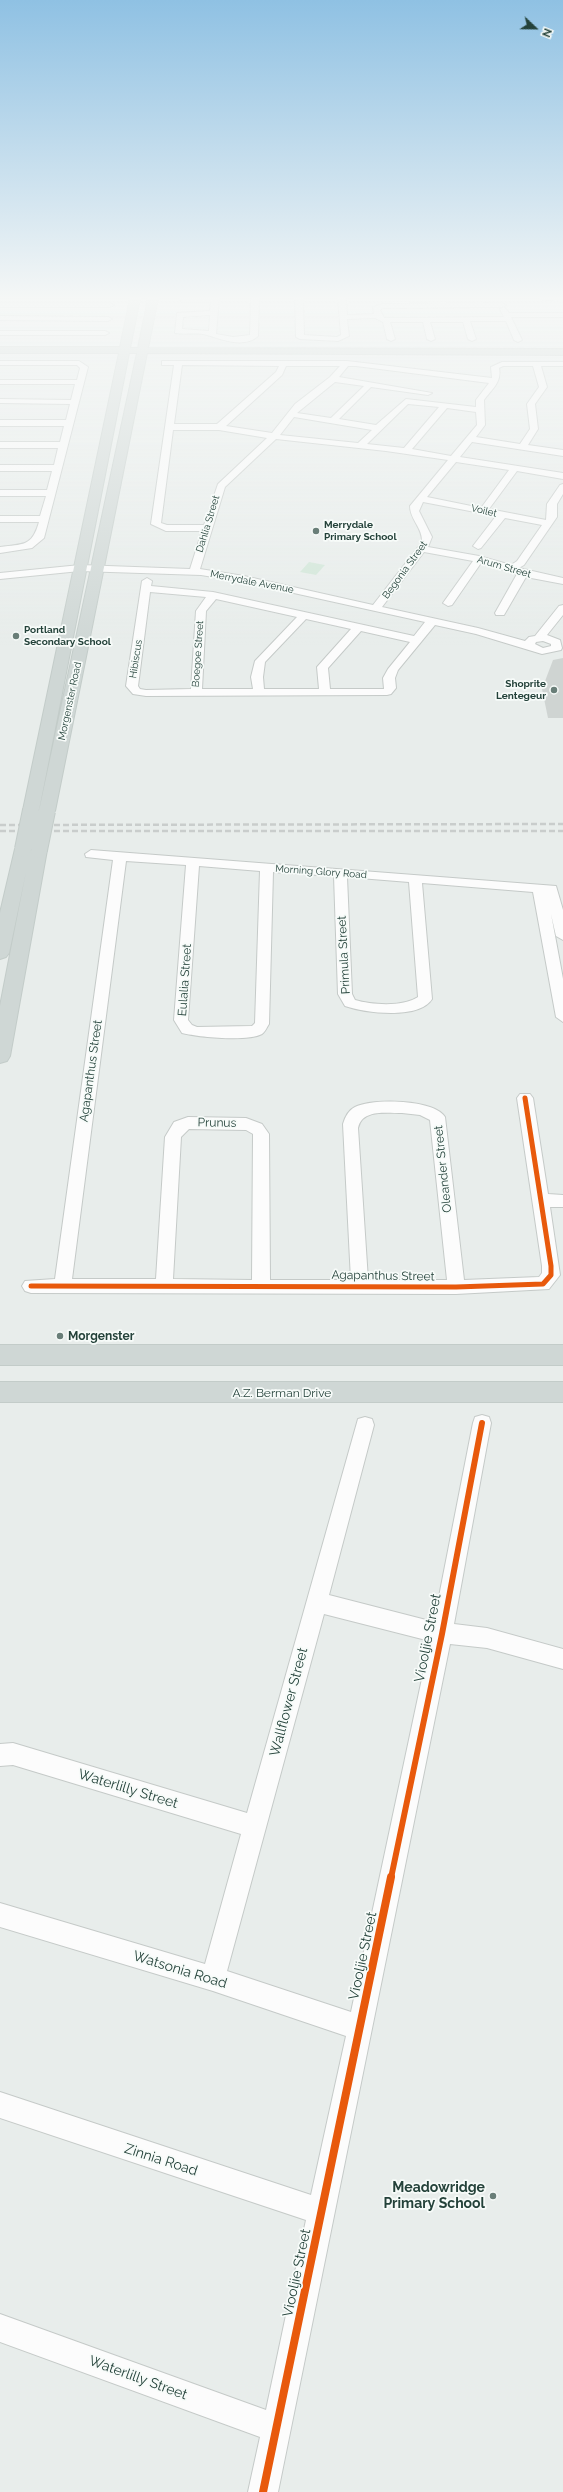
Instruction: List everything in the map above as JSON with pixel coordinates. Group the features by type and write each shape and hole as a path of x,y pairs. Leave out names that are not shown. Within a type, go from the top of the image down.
{"main road":[{"name":"Morgenster Road","path":"39,811 80,568 111,415"},
{"name":"Morgenster Road","path":"0,1056 31,849 99,568 130,415"},
{"name":"Morgenster Road","path":"0,953 31,849"},
{"path":"0,1355 563,1355"},
{"name":"A.Z. Berman Drive","path":"0,1392 563,1392"}],"street":[{"path":"0,550 35,543 39,538 71,415"},
{"path":"171,415 156,524 166,528 208,528"},
{"path":"219,427 232,415"},
{"name":"Dahlia Street","path":"194,572 222,486 274,436 289,415"},
{"path":"298,415 378,428"},
{"path":"333,421 339,415"},
{"path":"360,446 391,415"},
{"path":"406,451 436,415"},
{"name":"Begonia Street","path":"375,609 427,542 427,534 414,509 481,425 481,415"},
{"path":"523,446 534,429 532,415"},
{"path":"0,423 69,423"},
{"path":"170,427 219,427 274,436 406,451 563,476"},
{"path":"470,439 563,452"},
{"path":"0,445 64,445"},
{"path":"0,468 57,468"},
{"path":"484,510 515,468"},
{"path":"512,570 521,563 552,517 552,504 563,487"},
{"path":"0,493 51,493"},
{"name":"Voilet","path":"421,499 548,523"},
{"path":"478,546 502,515"},
{"path":"0,519 44,519"},
{"name":"Arum Street","path":"422,549 479,559 523,573 563,581"},
{"path":"448,603 479,559"},
{"name":"Merrydale Avenue","path":"0,576 80,568 194,572 278,587 499,636 534,641 542,652 558,646"},
{"path":"500,613 523,573"},
{"name":"Hibiscus","path":"416,640 213,595 147,585 132,686 136,692 146,693 387,692 390,688 392,669 432,621"},
{"path":"260,605 278,587"},
{"name":"Boegoe Street","path":"196,693 201,611 213,595"},
{"path":"534,641 562,611"},
{"path":"558,646 562,611"},
{"path":"259,693 257,677 260,662 304,615"},
{"path":"325,693 322,667 359,627"},
{"name":"Morning Glory Road","path":"91,854 415,879 551,887"},
{"name":"Agapanthus Street","path":"63,1285 120,857"},
{"name":"Eulalia Street","path":"193,863 181,1020 187,1029 197,1032 250,1032 257,1030 262,1024 267,868"},
{"name":"Primula Street","path":"340,873 345,994 350,1004 363,1007 413,1007 425,999 415,879"},
{"path":"551,887 563,1017"},
{"path":"554,911 563,936"},
{"name":"Agapanthus Street","path":"31,1286 261,1285 456,1287 537,1286 548,1282 551,1275 551,1266 542,1200 524,1098"},
{"name":"Oleander Street","path":"360,1286 350,1128 352,1119 357,1112 365,1109 419,1109 429,1111 437,1117 440,1128 456,1287"},
{"name":"Prunus","path":"164,1285 173,1137 180,1126 193,1123 246,1124 254,1125 260,1131 262,1137 261,1285"},
{"path":"542,1200 563,1201"},
{"name":"Viooljie Street","path":"263,2492 442,1634 482,1424"},
{"name":"Wallflower Street","path":"213,1979 365,1425"},
{"path":"316,1602 442,1634 472,1636 563,1659"},
{"name":"Waterlilly Street","path":"0,1755 13,1754 255,1827"},
{"name":"Watsonia Road","path":"0,1915 213,1979 360,2028"},
{"name":"Zinnia Road","path":"0,2105 322,2212"},
{"name":"Waterlilly Street","path":"0,2328 276,2428"}],"green space":[{"path":"309,562 325,565 316,575 300,572"}],"building":[{"name":"Shoprite Lentegeur","path":"563,658 563,718 548,718 542,689 553,660"}],"railway":[{"path":"0,825 563,824"},
{"path":"0,831 563,831"}],"cycle path":[{"path":"31,1286 456,1287 543,1284 551,1275 551,1266 525,1098"},
{"path":"263,2492 442,1634 482,1423"}],"place":[{"name":"Merrydale Primary School","path":"316,531"},
{"name":"Portland Secondary School","path":"16,636"},
{"name":"Shoprite Lentegeur","path":"554,690"},
{"name":"Morgenster","path":"60,1336"},
{"name":"Meadowridge Primary School","path":"493,2196"}]}
